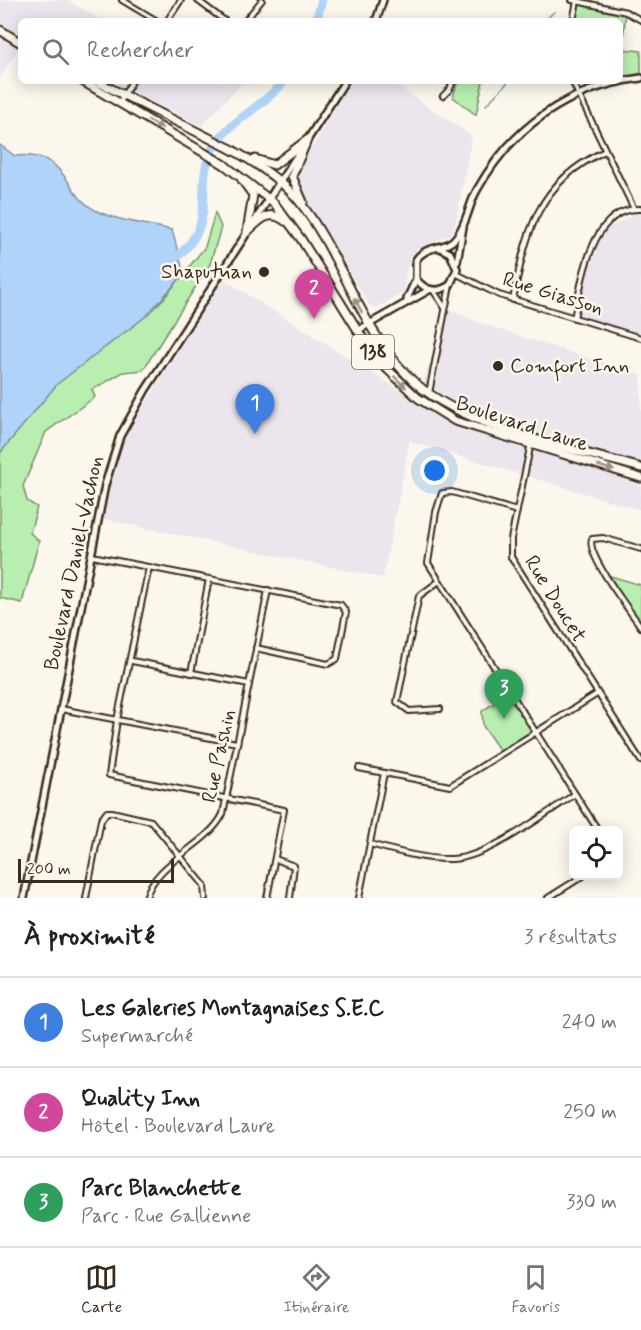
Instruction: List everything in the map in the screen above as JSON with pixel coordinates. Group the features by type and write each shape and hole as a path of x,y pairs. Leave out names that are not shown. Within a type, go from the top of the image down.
{"highway":[{"path":"0,30 18,41"},
{"name":"138","path":"87,84 222,163"},
{"name":"138","path":"102,84 231,149"},
{"path":"231,149 264,164 274,165 307,140"},
{"path":"307,140 292,176 294,186 309,215"},
{"name":"Boulevard Laure","path":"231,149 280,182 309,215 369,324 407,376 454,409 494,425 641,468"},
{"path":"222,163 253,195 247,232"},
{"name":"Boulevard Laure","path":"222,163 269,198 301,239 357,331 401,384 437,412 455,421 530,446 641,478"},
{"path":"247,232 264,217 276,215 301,239"}],"street":[{"path":"122,0 152,18"},
{"path":"169,18 181,0"},
{"path":"198,0 221,18"},
{"path":"247,18 262,0"},
{"path":"377,18 383,0"},
{"path":"573,18 574,1 626,12 641,20"},
{"path":"623,81 641,78"},
{"path":"119,104 130,84"},
{"name":"Boulevard Daniel-Vachon","path":"24,898 105,485 120,436 247,232 343,84"},
{"path":"442,96 452,84"},
{"path":"573,84 633,208"},
{"path":"446,309 431,290 417,279 414,273 416,260 425,250 448,246 453,241 463,225 476,192 506,148 534,121 578,94 610,84"},
{"path":"513,300 528,233 548,196 573,171 605,151"},
{"path":"574,318 591,245 614,219 633,208 641,209"},
{"path":"429,393 450,285 457,274 463,225"},
{"path":"438,247 450,253 457,264"},
{"name":"Rue Giasson","path":"457,274 513,300 641,338"},
{"path":"406,301 417,279"},
{"path":"357,331 406,301 450,285"},
{"name":"Rue Doucet","path":"532,436 511,539 511,558 641,761"},
{"path":"517,511 452,492 442,494 436,512 428,563 595,826"},
{"path":"641,549 603,538 592,538 591,548 641,627"},
{"path":"92,556 341,605 346,612 337,658 328,664 256,648"},
{"path":"149,567 132,661 117,720 109,775 285,810 267,898"},
{"path":"190,673 209,579"},
{"path":"438,582 419,596 397,702 410,711 440,710"},
{"name":"Rue Pashin","path":"146,898 151,883 218,822 237,743 268,591"},
{"path":"132,661 249,684"},
{"path":"359,768 450,786 597,693"},
{"path":"61,709 237,743"},
{"path":"359,898 384,773"},
{"path":"370,844 440,858 453,859 472,856 493,846 575,794"},
{"path":"86,898 101,820 107,812 151,821 204,885 205,898"},
{"path":"275,860 294,866 290,898"},
{"path":"548,898 577,880"}],"shaded area":[{"path":"0,0 67,0 98,18 18,18 18,49 0,78"},
{"path":"116,84 241,84 201,126"},
{"path":"349,84 394,84 472,136 455,226 450,235 417,249 406,270 404,292 377,308 369,305 299,187 299,169"},
{"path":"641,211 641,335 577,316 593,249 609,227"},
{"path":"223,279 417,401 448,309 482,324 641,375 641,510 412,442 410,439 383,578 103,519 119,446"}],"green space":[{"path":"577,1 626,12 623,40 623,18 574,18"},
{"path":"623,49 641,51 641,78 623,82"},
{"path":"457,84 482,84 476,115 453,97"},
{"path":"215,213 221,227 210,264 143,370 123,372 92,390 95,397 46,432 23,486 27,501 37,507 30,533 39,541 22,603 0,598 0,453 57,384 146,316 165,297 205,247"},
{"path":"607,575 641,585 641,627"},
{"path":"510,693 535,734 502,754 483,726 482,711"}],"water":[{"path":"0,145 15,156 33,156 47,160 57,167 87,205 99,212 126,221 172,230 184,274 146,316 57,384 0,453"}],"waterway":[{"path":"317,18 322,0"},
{"path":"547,18 555,11"},
{"path":"179,255 199,229 204,203 207,162 213,148 227,130 281,84"},
{"path":"486,105 506,84"}],"place":[{"name":"Shaputuan","path":"264,272"},
{"name":"Quality Inn","path":"314,319"},
{"name":"Comfort Inn","path":"498,366"},
{"name":"Les Galeries Montagnaises S.E.C","path":"255,434"},
{"name":"Parc Blanchette","path":"504,719"}]}
